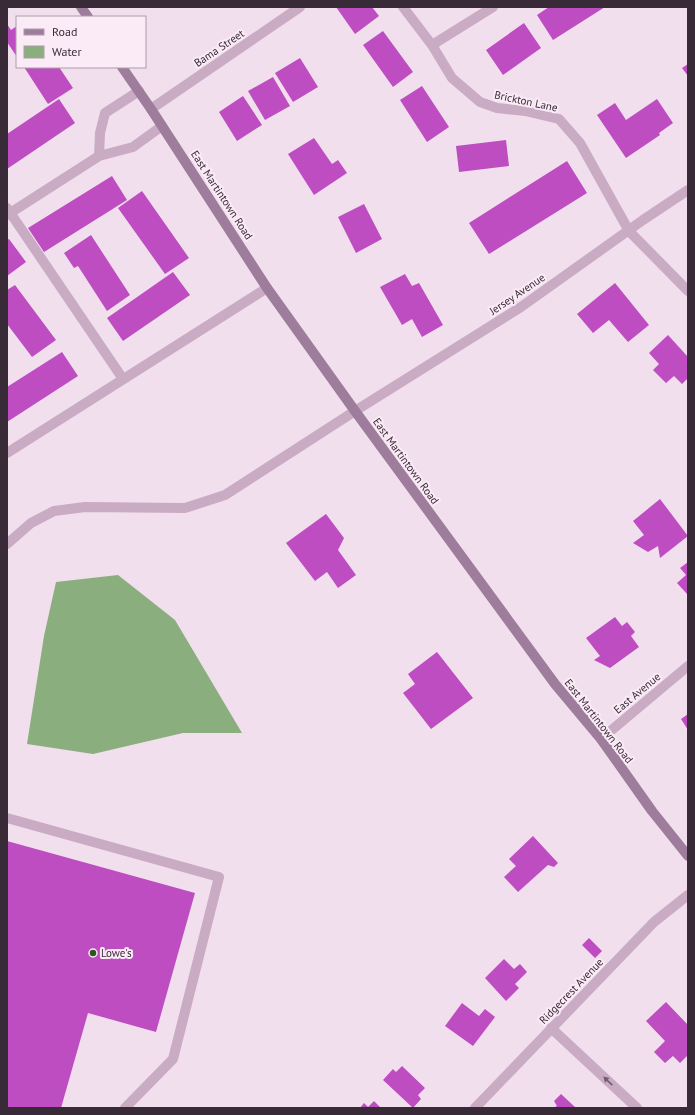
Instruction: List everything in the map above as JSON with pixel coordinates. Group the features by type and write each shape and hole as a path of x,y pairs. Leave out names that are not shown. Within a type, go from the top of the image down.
{"main road":[{"path":"81,7 87,16"},
{"name":"East Martintown Road","path":"123,68 267,288 355,411 555,684 601,740 652,811 688,856"}],"street":[{"name":"Bama Street","path":"151,109 300,7"},
{"name":"Brickton Lane","path":"403,7 432,45 452,78 480,102 498,108 526,111 559,119 580,143 629,231 688,291"},
{"path":"432,45 492,7"},
{"path":"99,156 100,133 104,113 139,91"},
{"path":"122,379 8,212 99,156 133,147 162,126"},
{"name":"Jersey Avenue","path":"7,544 31,523 54,512 85,507 185,508 225,495 355,411 521,307 688,190"},
{"path":"7,453 267,288"},
{"name":"East Avenue","path":"601,740 688,666"},
{"path":"7,818 219,877 173,1059 126,1108"},
{"name":"Ridgecrest Avenue","path":"475,1108 654,922 688,895"},
{"path":"552,1028 637,1108"}],"water":[{"path":"118,575 175,620 242,733 183,733 93,754 27,744 44,636 56,582"}],"building":[{"path":"336,7 372,7 379,16 355,34"},
{"path":"549,7 605,7 553,40 537,15"},
{"path":"524,23 541,48 503,75 486,50"},
{"path":"7,24 11,30 16,27 16,56 7,42"},
{"path":"383,31 413,72 393,87 363,45"},
{"path":"300,58 318,87 293,102 275,73"},
{"path":"688,64 688,76 682,68"},
{"path":"25,68 60,68 73,88 48,104"},
{"path":"273,77 290,106 265,120 248,91"},
{"path":"422,86 449,127 427,142 400,100"},
{"path":"243,96 262,125 237,141 219,112"},
{"path":"59,99 75,123 7,169 7,134"},
{"path":"657,99 673,123 659,133 660,135 626,158 597,115 615,103 626,120"},
{"path":"314,138 332,164 338,160 347,173 314,195 288,154"},
{"path":"506,140 509,166 459,172 456,146"},
{"path":"567,161 587,193 489,254 469,223"},
{"path":"112,176 127,200 44,252 28,228"},
{"path":"142,191 189,258 165,274 118,208"},
{"path":"364,204 382,239 356,253 338,217"},
{"path":"91,235 130,295 107,311 78,266 74,268 64,253"},
{"path":"9,239 26,262 7,276 7,240"},
{"path":"173,272 190,295 123,341 107,318"},
{"path":"405,274 412,286 419,283 443,325 422,337 412,319 402,325 380,287"},
{"path":"615,283 649,325 628,342 609,320 593,333 577,314"},
{"path":"15,285 56,340 32,357 7,324 7,290"},
{"path":"668,335 688,357 688,378 682,384 674,376 666,383 653,370 659,364 649,353"},
{"path":"62,352 78,376 7,422 7,387"},
{"path":"660,499 688,536 660,558 658,546 648,552 633,543 644,535 633,521"},
{"path":"326,514 344,538 338,550 356,575 338,588 327,572 315,581 286,543"},
{"path":"688,562 687,594 677,583 686,575 680,568"},
{"path":"615,617 622,626 627,622 635,632 631,636 639,647 610,668 594,660 600,656 586,638"},
{"path":"437,652 473,698 431,729 403,693 415,684 408,674"},
{"path":"688,714 688,730 681,719"},
{"path":"533,836 558,863 554,867 548,865 518,892 504,877 516,866 509,859"},
{"name":"Lowe's","path":"7,841 195,893 156,1032 88,1013 61,1108 7,1108"},
{"path":"589,938 602,951 595,958 582,945"},
{"path":"504,959 514,969 520,964 527,972 515,984 519,988 506,1001 485,978"},
{"path":"666,1002 688,1025 688,1055 680,1063 673,1056 665,1063 654,1052 665,1041 646,1021"},
{"path":"462,1003 479,1016 485,1009 495,1017 473,1046 445,1026"},
{"path":"402,1066 425,1088 418,1095 421,1099 413,1108 383,1080 393,1069 396,1072"},
{"path":"561,1094 576,1108 553,1108 557,1106 554,1101"},
{"path":"374,1101 381,1108 360,1108 364,1103 368,1107"}],"place":[{"name":"Lowe's","path":"93,953"}]}
